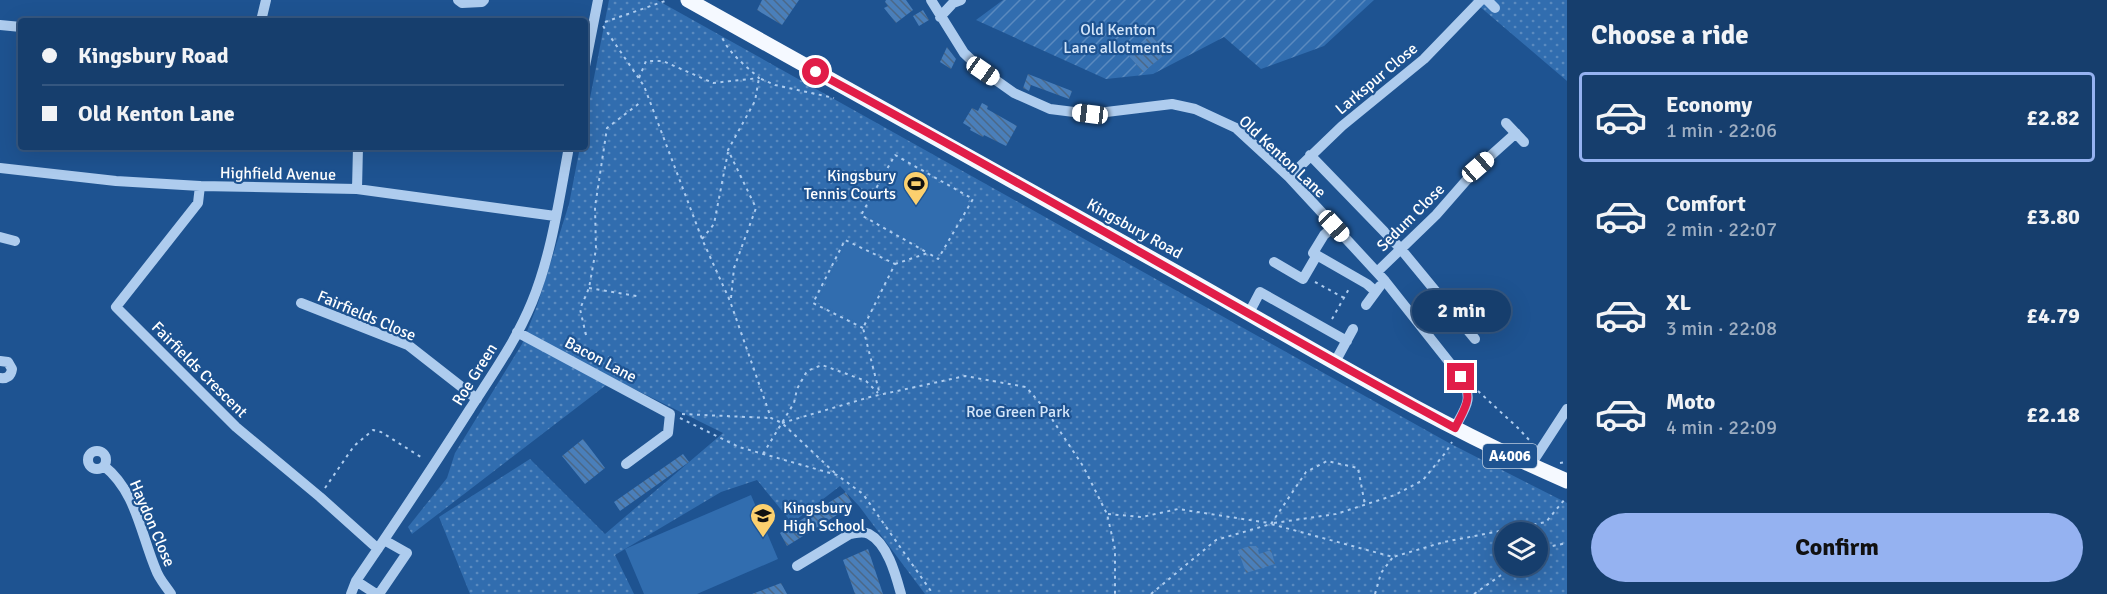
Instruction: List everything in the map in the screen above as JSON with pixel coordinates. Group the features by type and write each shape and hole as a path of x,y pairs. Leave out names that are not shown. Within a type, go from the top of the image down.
{"main road":[{"name":"Kingsbury Road","path":"688,0 1249,313 1335,362 1453,435 1567,481"}],"street":[{"path":"262,18 266,0"},
{"path":"459,0 462,3 484,0"},
{"path":"588,51 598,0"},
{"name":"Old Kenton Lane","path":"931,0 964,53 983,71 1014,93 1050,109 1090,114 1172,104 1195,109 1236,128 1289,177 1377,272 1468,388"},
{"path":"940,16 953,3 961,0"},
{"name":"Larkspur Close","path":"1289,177 1310,155 1424,58 1481,0"},
{"path":"0,25 18,27"},
{"path":"1506,123 1524,142"},
{"name":"Sedum Close","path":"1377,272 1436,215 1478,167 1516,133"},
{"path":"357,189 358,150"},
{"name":"Roe Green","path":"351,594 356,580 434,465 518,332 532,303 543,271 568,150"},
{"path":"1310,155 1400,248 1475,339"},
{"name":"Highfield Avenue","path":"0,168 116,181 200,186 357,189 555,216"},
{"name":"Fairfields Crescent","path":"200,186 198,203 116,307 236,427 381,544 407,553 377,594"},
{"path":"1334,226 1324,235 1313,253 1375,291"},
{"path":"0,237 15,241"},
{"path":"1274,262 1303,279 1317,255"},
{"path":"1366,305 1385,281"},
{"path":"1249,313 1260,292 1347,341"},
{"name":"Fairfields Close","path":"301,303 408,345 477,399"},
{"path":"1335,362 1353,329"},
{"name":"Bacon Lane","path":"518,332 670,414"},
{"path":"0,361 8,362 12,369 7,378 0,378"},
{"path":"1453,435 1468,401 1468,388"},
{"path":"1530,466 1567,409"},
{"path":"626,464 668,433 670,414"},
{"name":"Haydon Close","path":"104,466 118,478 128,494 156,571 171,594"},
{"path":"796,566 850,534 860,532 868,534 881,546 901,594"},
{"path":"356,580 377,594"}],"path":[{"path":"665,1 601,23 644,86 702,239 730,301 771,418"},
{"path":"720,32 724,44 759,78 775,85 838,99"},
{"path":"639,78 646,61 663,62 713,83 759,78"},
{"path":"702,239 714,224 729,150 755,101 759,78"},
{"path":"586,335 580,309 589,288 596,249 595,207 607,128 640,102"},
{"path":"729,150 756,208 734,268 730,301"},
{"path":"863,328 813,303 845,240 895,264 928,253 938,259 973,199 895,155 861,215 928,253"},
{"path":"880,395 863,328 895,264"},
{"path":"1305,276 1344,298"},
{"path":"1326,329 1356,278"},
{"path":"589,288 637,296"},
{"path":"762,455 794,403 797,389 807,371 822,365 866,381 880,395"},
{"path":"782,423 880,395 965,376 1026,387 1046,410 1083,466 1107,514 1115,549 1115,594"},
{"path":"1468,388 1477,389 1534,446"},
{"path":"670,414 739,415 771,418 782,423 837,475 863,494 933,594"},
{"path":"670,414 739,447 837,475"},
{"path":"320,496 354,446 373,430 381,432 434,465"},
{"path":"1151,594 1216,540 1271,524 1336,514 1395,495 1423,480 1446,452 1453,435"},
{"path":"1271,524 1306,472 1327,461 1358,468 1365,505"},
{"path":"1107,514 1142,517 1178,509 1271,524 1393,557 1444,542 1546,522 1565,499"},
{"path":"1548,547 1567,543"},
{"path":"1375,594 1381,573 1393,557"},
{"path":"1474,594 1500,576"}],"green space":[{"name":"Roe Green Park","path":"609,0 657,0 1449,443 1567,503 1567,594 925,594 859,506 840,486 792,523 757,480 721,492 615,555 634,594 470,594 439,517 530,459 605,534 723,433 614,379 412,534 408,527 447,478 455,453 522,344 537,306 569,204 579,150 588,150 588,108"},
{"name":"Old Kenton Lane allotments","path":"1003,0 1374,0 1324,46 1261,69 1224,37 1153,74 1106,79 976,20"},
{"path":"1472,0 1567,0 1567,81"},
{"name":"Kingsbury Tennis Courts","path":"896,158 969,200 937,256 864,214"},
{"path":"847,242 893,265 862,325 817,302"},
{"path":"751,495 778,559 697,594 644,594 625,549"}],"building":[{"path":"762,0 799,0 782,25 757,10"},
{"path":"886,0 906,0 913,10 896,23 884,8 888,6"},
{"path":"923,10 929,20 919,26 913,16"},
{"path":"1151,35 1167,53 1143,72 1128,55"},
{"path":"947,47 956,59 951,69 940,62"},
{"path":"1028,74 1072,91 1069,99 1031,85 1029,91 1023,88"},
{"path":"982,103 988,106 987,109 1017,126 1006,146 984,135 983,137 963,123 972,108 978,111"},
{"path":"583,439 605,468 585,484 562,456"},
{"path":"683,454 689,462 620,511 614,502"},
{"path":"846,492 853,505 787,546 780,533"},
{"path":"1257,546 1259,554 1271,550 1275,564 1246,573 1238,550"},
{"path":"868,549 883,594 855,594 843,560"},
{"path":"781,583 787,594 752,594"}],"place":[{"name":"Kingsbury Tennis Courts","path":"916,207"},
{"name":"Kingsbury High School","path":"763,539"}],"route":[{"path":"816,72 1455,428 1468,401 1468,388 1461,377"}]}
